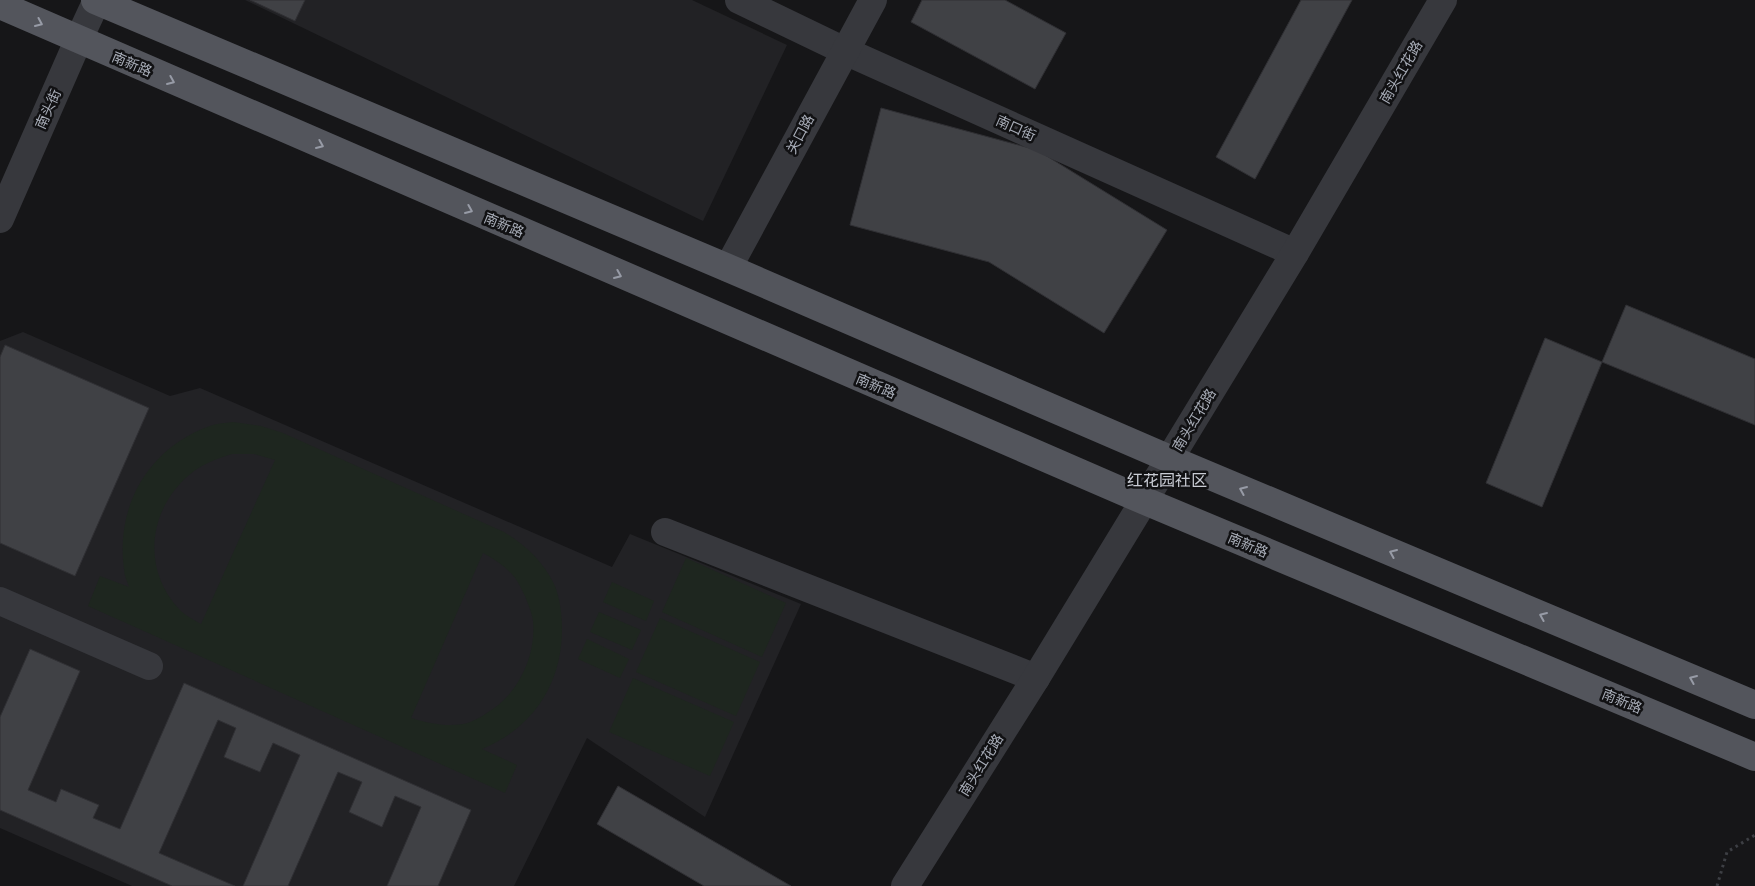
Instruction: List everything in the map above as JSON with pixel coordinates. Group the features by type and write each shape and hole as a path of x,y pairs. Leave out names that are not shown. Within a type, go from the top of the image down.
{"main road":[{"path":"96,0 728,268 1170,459 1749,701"},
{"name":"南新路","path":"0,5 1144,501 1755,757"},
{"path":"1721,742 1755,768"}],"street":[{"name":"南头街","path":"0,219 96,0"},
{"name":"南口街","path":"739,0 845,50 1295,253"},
{"name":"关口路","path":"728,268 873,0"},
{"name":"南头红花路","path":"905,886 1036,678 1170,459 1295,253 1443,0"},
{"path":"665,532 1036,678"},
{"path":"0,601 149,666"}],"path":[{"path":"1717,886 1726,852 1755,835"}],"shaded area":[{"path":"245,0 692,0 787,45 703,221"},
{"path":"23,332 170,396 200,388 612,567 630,534 801,604 705,817 587,738 514,886 132,886 0,828 0,341"},
{"path":"233,422 261,426 283,433 504,532 526,548 550,576 559,600 562,629 561,649 557,668 550,686 530,716 516,729 482,749 517,765 505,793 88,606 100,576 129,587 124,569 123,545 125,523 131,501 141,481 154,464 170,448 189,436 213,425","holes":["232,454 254,454 275,460 201,624 181,611 167,592 159,574 155,556 155,537 159,519 167,501 179,485 198,468","483,553 501,564 513,575 530,608 533,633 532,645 525,668 520,679 506,698 481,717 472,721 456,725 443,725 411,718"]},
{"path":"686,558 786,603 762,657 662,612"},
{"path":"612,582 654,601 646,621 603,602"},
{"path":"599,612 641,630 632,650 590,632"},
{"path":"660,618 760,662 736,716 636,672"},
{"path":"587,639 629,659 620,678 578,659"},
{"path":"633,678 734,722 710,776 609,732"}],"building":[{"path":"250,0 305,0 295,21"},
{"path":"922,0 1005,0 1066,33 1035,89 911,22"},
{"path":"1301,0 1352,0 1255,179 1216,157"},
{"path":"881,108 1037,150 1167,230 1104,333 989,262 850,225"},
{"path":"1626,305 1755,359 1755,425 1602,362"},
{"path":"1545,338 1602,362 1542,507 1486,483"},
{"path":"5,345 149,408 75,576 0,543 0,357"},
{"path":"30,649 80,671 28,790 56,802 61,789 99,805 93,818 120,829 184,683 471,810 438,886 387,886 421,807 395,796 382,827 349,812 362,782 338,772 288,886 243,886 300,755 273,743 260,772 224,757 236,728 218,720 159,853 235,886 172,886 0,810 0,717"},
{"path":"618,786 791,886 704,886 597,824"}],"district":[{"name":"红花园社区","path":"1167,480"}]}
